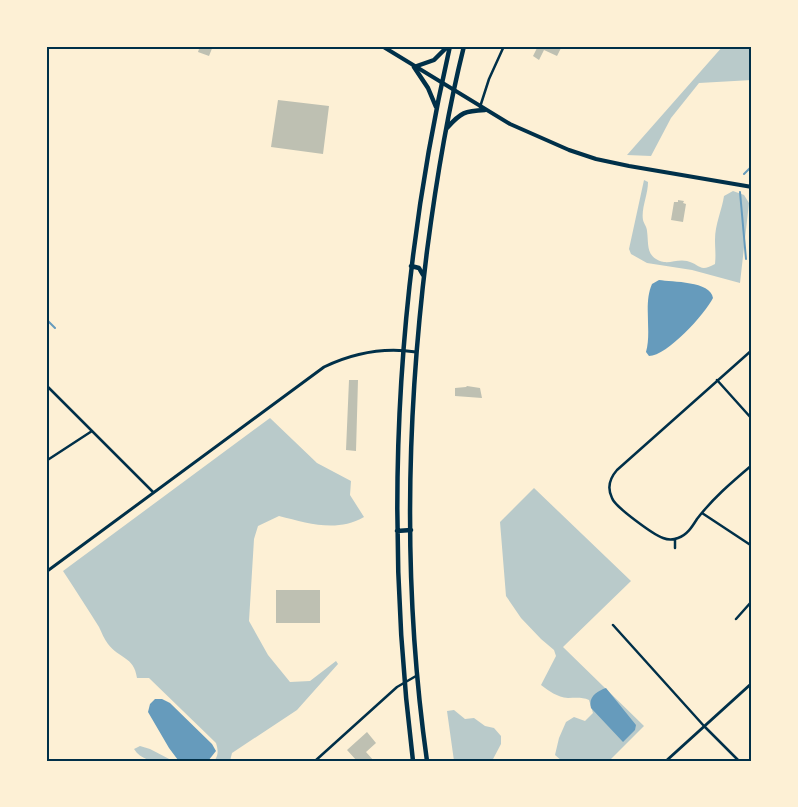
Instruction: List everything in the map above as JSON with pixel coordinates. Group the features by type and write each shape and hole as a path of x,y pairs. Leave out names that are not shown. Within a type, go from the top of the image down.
{"highway":[{"path":"436,108 428,88 414,66 434,60 449,46"},
{"path":"413,761 404,681 399,603 397,531 398,421 402,350 411,266 423,179 449,46"},
{"path":"427,761 418,676 413,602 410,530 412,427 416,352 433,208 446,129 464,46"},
{"path":"446,129 462,113 485,110"},
{"path":"411,266 419,268 424,276"},
{"path":"397,531 410,530"}],"main road":[{"path":"382,46 485,110 538,138 596,159 752,187"}],"street":[{"path":"480,107 491,74 504,46"},
{"path":"46,572 324,367 340,359 361,353 402,350 416,352"},
{"path":"752,350 617,470 612,476 609,489 611,497 618,507 658,536 666,539 675,539 686,534 710,502 752,465"},
{"path":"717,380 752,419"},
{"path":"46,385 153,492"},
{"path":"46,461 92,431"},
{"path":"603,489 609,489"},
{"path":"702,513 752,546"},
{"path":"675,539 675,548"},
{"path":"736,619 752,601"},
{"path":"613,626 704,726 739,761"},
{"path":"315,761 404,681 418,676"},
{"path":"666,761 752,683"}],"shaded area":[{"path":"723,46 752,46 752,80 699,83 671,118 651,156 627,155"},
{"path":"644,180 648,182 643,220 647,230 651,254 664,262 691,262 703,268 715,264 715,234 724,196 733,191 744,195 749,203 740,283 692,270 647,263 631,254 629,249"},
{"path":"270,418 317,463 351,481 350,495 364,517 343,525 332,526 311,524 279,516 258,526 254,539 249,621 268,655 290,682 310,681 336,661 338,664 297,710 232,753 230,761 214,761 218,752 216,743 149,678 137,678 133,666 112,649 107,642 63,571"},
{"path":"534,488 631,581 563,647 644,726 609,761 562,761 555,755 559,738 566,722 574,717 585,721 593,713 589,700 560,696 541,685 556,656 554,650 521,618 506,596 500,522"},
{"path":"454,710 465,719 474,718 485,726 494,728 501,736 501,744 492,761 454,761 447,711"},
{"path":"140,746 173,761 146,759 134,749"}],"water":[{"path":"659,280 698,285 711,292 713,298 685,333 665,349 649,356 646,352 648,344 649,292 652,284"},
{"path":"606,688 636,725 635,730 623,742 591,708 590,704 594,695"},
{"path":"155,699 162,699 170,703 212,744 216,751 208,761 178,760 148,712 150,704"}],"building":[{"path":"196,46 213,46 209,56 198,52 199,49"},
{"path":"538,46 562,46 557,56 544,50 539,60 533,56"},
{"path":"278,100 329,106 323,154 271,147"},
{"path":"678,200 684,201 683,203 686,204 683,222 671,220 674,202 678,202"},
{"path":"349,380 358,380 356,451 346,450"},
{"path":"467,386 480,388 482,398 455,396 455,388"},
{"path":"276,590 320,590 320,623 276,623"},
{"path":"367,732 376,743 366,752 374,761 357,761 347,750"}],"waterway":[{"path":"744,174 752,166"},
{"path":"740,192 746,259"},
{"path":"46,319 55,328"}]}
